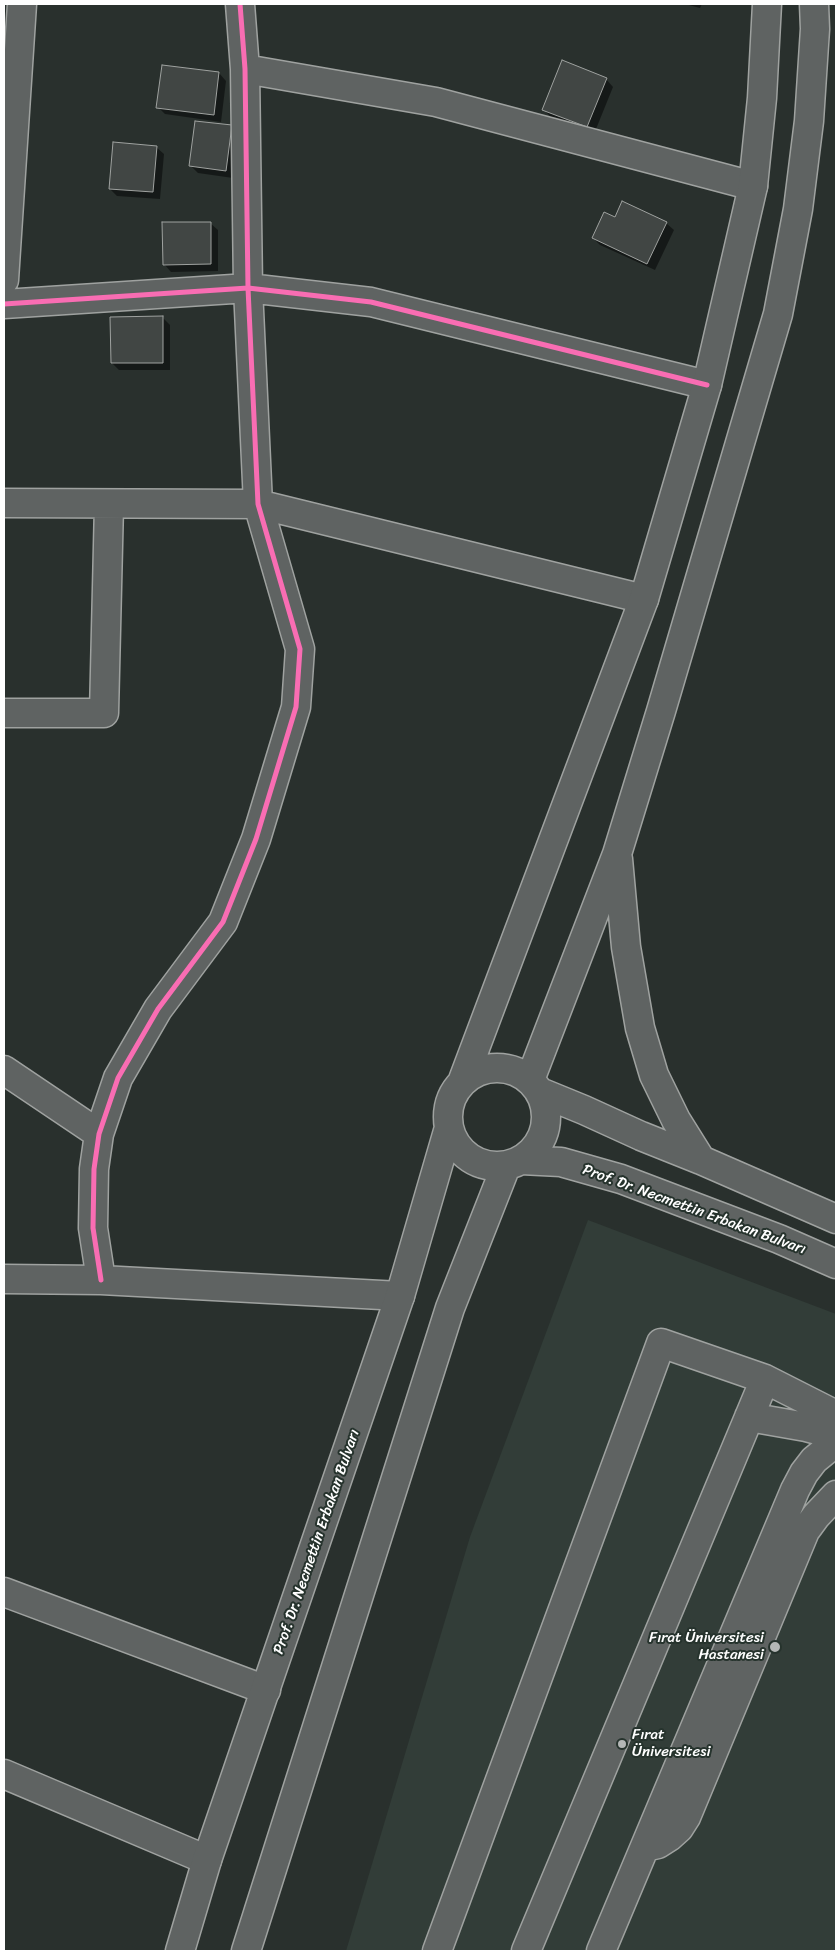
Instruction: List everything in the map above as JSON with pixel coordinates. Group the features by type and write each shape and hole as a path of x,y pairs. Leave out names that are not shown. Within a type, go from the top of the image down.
{"main road":[{"path":"4,280 22,4"},
{"path":"101,1280 93,1228 94,1169 99,1134 118,1078 158,1009 223,922 256,839 296,707 300,649 258,504 248,288 245,69 240,4"},
{"path":"766,4 762,98 753,186 708,385 644,599 463,1080 452,1095 447,1112 448,1131 454,1144 464,1155 477,1163 492,1166 514,1163 533,1150 542,1137 546,1122 546,1107 535,1086 617,854 778,314 798,209 810,121 815,29 814,4"},
{"path":"245,69 436,102 753,186"},
{"path":"4,304 248,288 371,302 708,385"},
{"path":"4,503 258,504 644,599"},
{"path":"4,713 104,713 109,504"},
{"path":"617,854 626,947 640,1028 654,1075 676,1120 701,1160"},
{"path":"463,1080 475,1072 489,1068 504,1068 518,1072 535,1086 584,1110 836,1219"},
{"path":"4,1070 99,1134"},
{"name":"Prof. Dr. Necmettin Erbakan Bulvarı","path":"180,1951 207,1860 400,1296 448,1131"},
{"name":"Prof. Dr. Necmettin Erbakan Bulvarı","path":"514,1163 561,1162 621,1179 779,1239 836,1264"},
{"path":"246,1951 450,1308 514,1163"},
{"path":"4,1279 101,1280 400,1296"},
{"path":"437,1951 661,1343 765,1379 836,1415"},
{"path":"526,1951 765,1379"},
{"path":"749,1417 806,1427 836,1435"},
{"path":"601,1951 795,1490 814,1460 836,1442"},
{"path":"645,1847 658,1844 669,1837 679,1828 686,1816 805,1531 836,1495"},
{"path":"4,1592 266,1690"},
{"path":"4,1774 207,1860"}],"shaded area":[{"name":"Fırat Üniversitesi","path":"588,1220 836,1314 836,1951 346,1951 470,1537"}],"building":[{"path":"562,60 607,78 587,127 542,110"},
{"path":"162,65 219,72 214,115 156,108"},
{"path":"195,121 232,125 226,171 189,166"},
{"path":"113,142 157,146 153,192 109,189"},
{"path":"622,201 667,222 647,264 592,238 604,212 615,217"},
{"path":"162,222 211,222 211,264 163,265"},
{"path":"163,316 163,363 111,363 110,317"}],"cycle path":[{"path":"101,1280 93,1228 94,1169 99,1134 118,1078 158,1009 223,922 256,839 296,707 300,649 258,504 248,288 245,69 240,4"},
{"path":"4,304 248,288 371,302 707,385"}],"place":[{"name":"Fırat Üniversitesi Hastanesi","path":"775,1647"},
{"name":"Fırat Üniversitesi","path":"622,1744"}]}
